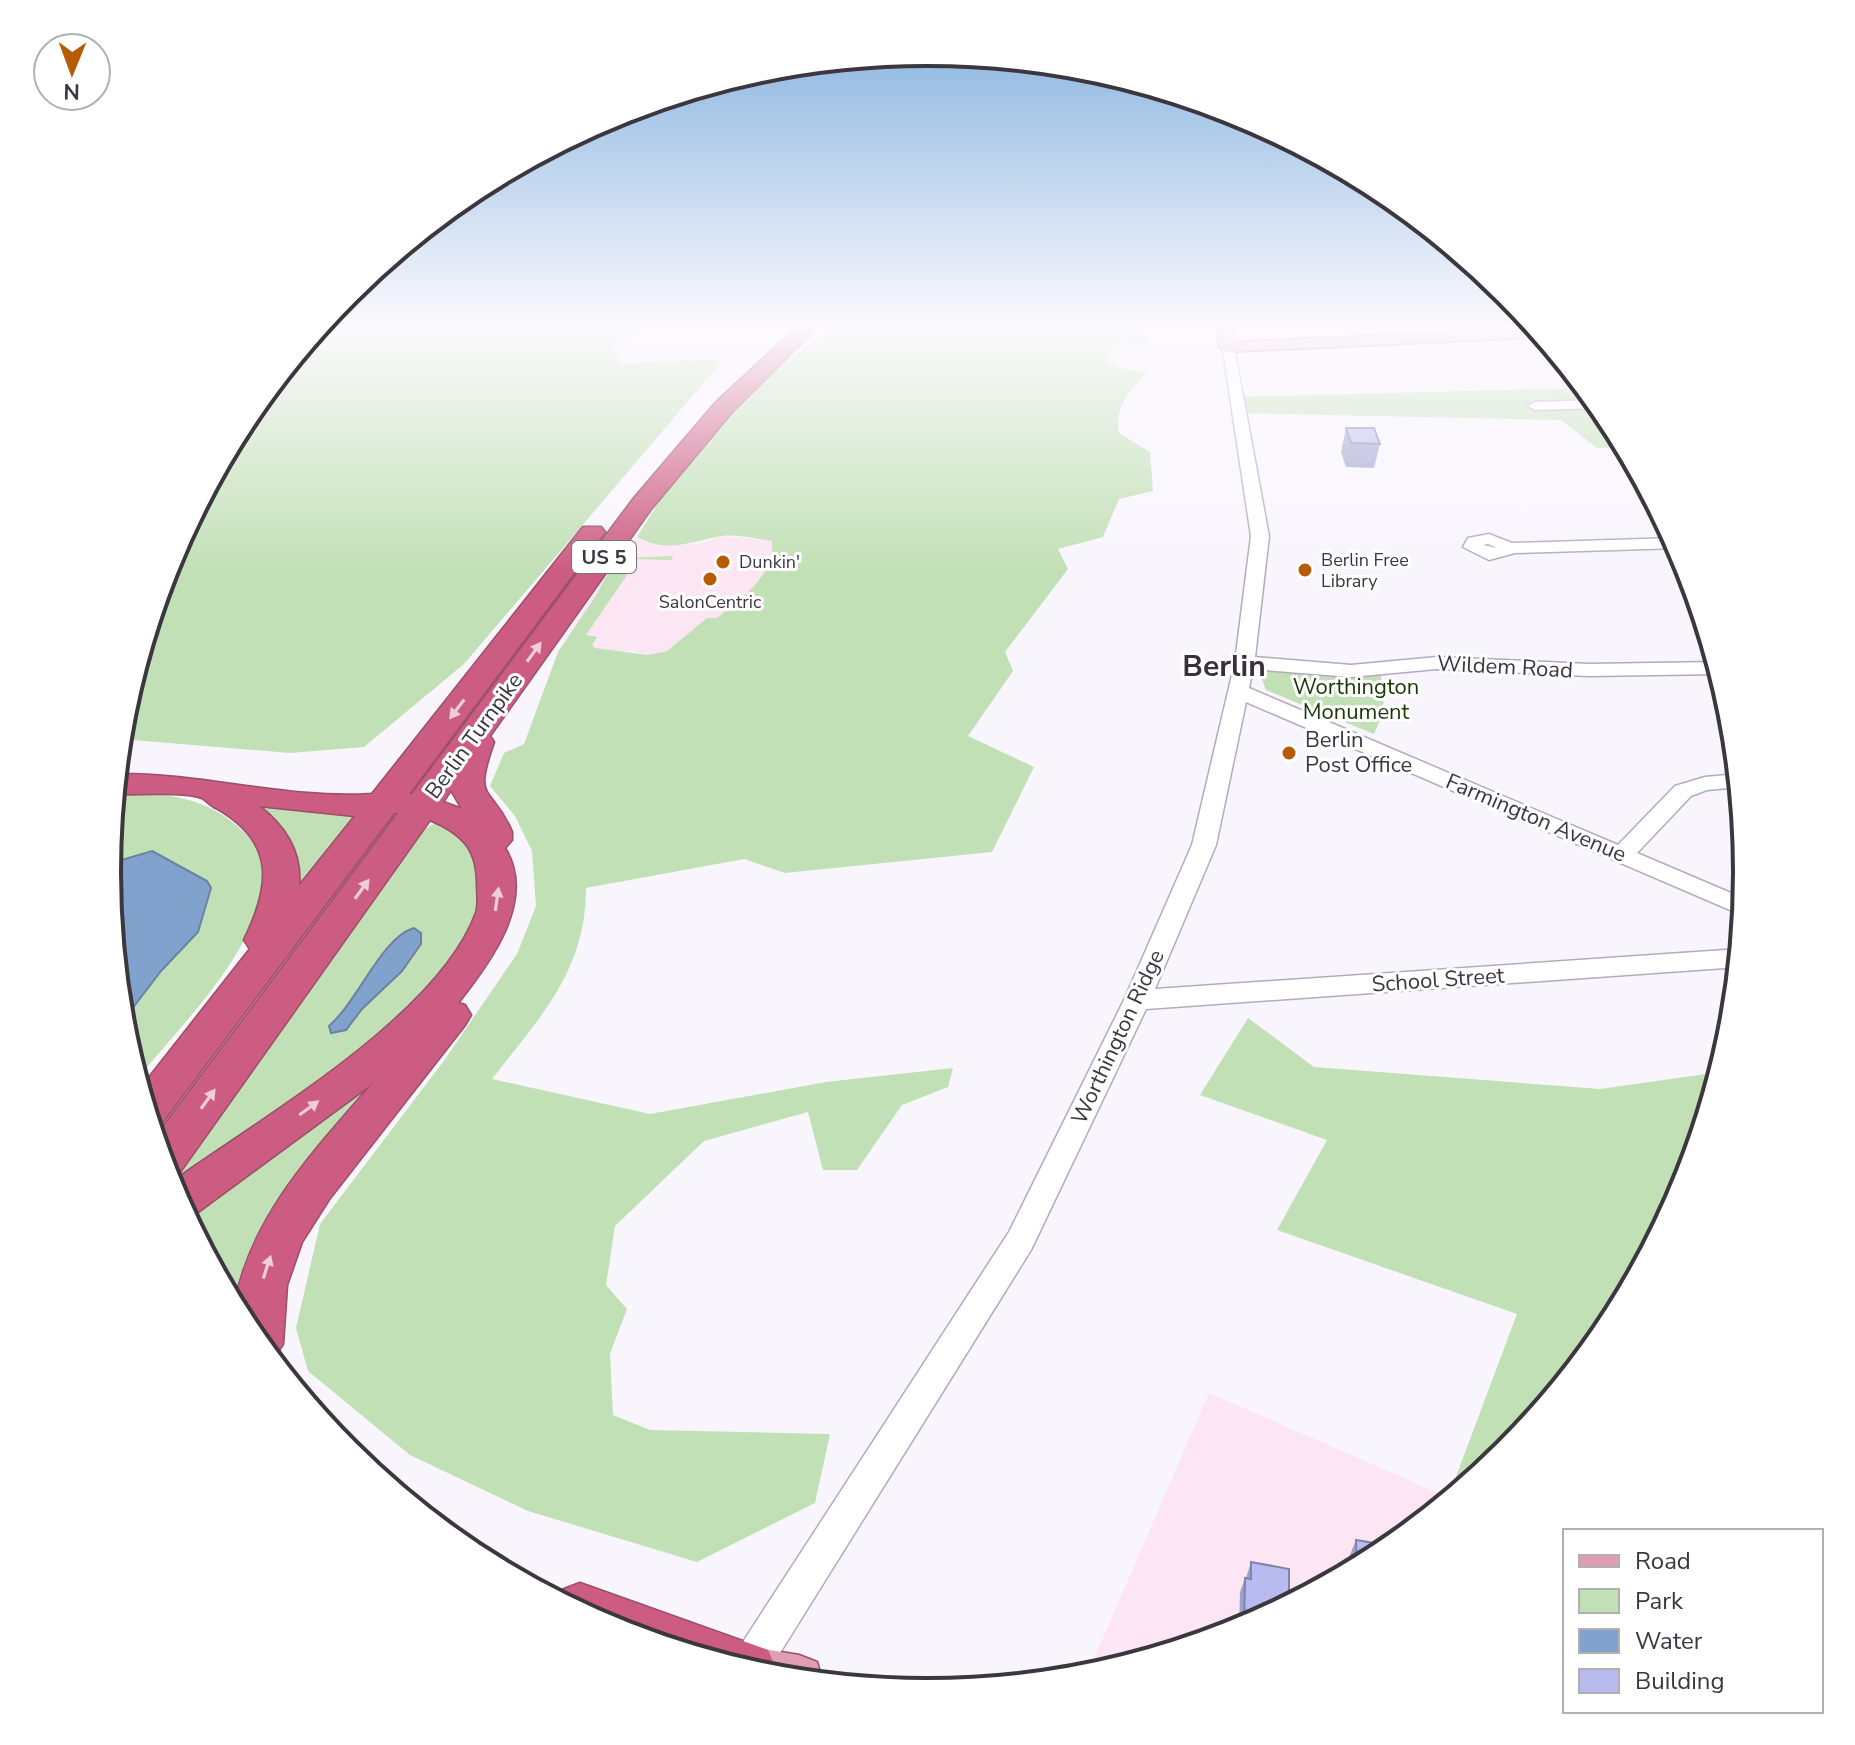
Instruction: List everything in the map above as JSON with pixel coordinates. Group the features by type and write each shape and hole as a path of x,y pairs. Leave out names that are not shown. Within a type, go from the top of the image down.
{"highway":[{"name":"Berlin Turnpike","path":"170,1150 405,803 639,473 693,409"},
{"name":"Berlin Turnpike","path":"154,1101 235,997 405,803 482,724 684,452 723,409"},
{"path":"482,724 466,781 473,802 495,831 490,853"},
{"path":"128,767 356,788 381,793 464,824 490,853 497,873 499,893 495,914 481,942 449,990 386,1050 188,1195"},
{"path":"126,784 157,784 350,806 405,803"},
{"path":"203,789 243,808 261,823 276,845 283,868 278,909 244,971 235,997"},
{"path":"259,1323 260,1290 285,1224 309,1189 449,1017 476,976 481,963 481,942"}],"street":[{"name":"Worthington Ridge","path":"753,1660 1020,1241 1137,1000 1204,845 1245,662 1260,536 1238,409"},
{"path":"1508,548 1664,543"},
{"name":"Wildem Road","path":"1245,662 1351,671 1437,663 1589,670 1708,668"},
{"name":"Farmington Avenue","path":"1239,691 1733,903"},
{"path":"1623,854 1683,791 1705,784 1728,782"},
{"name":"School Street","path":"1137,1000 1729,959"}],"shaded area":[{"path":"724,536 773,541 773,560 756,585 717,618 690,632 667,651 648,655 632,651 558,652 600,583 637,537 645,542 698,544"},
{"path":"1209,1393 1440,1494 1376,1543 1284,1596 1187,1636 1092,1662"}],"green space":[{"path":"268,409 681,409 464,664 364,747 290,753 132,740 148,664 182,564 229,469"},
{"path":"736,409 1121,409 1119,433 1150,452 1153,491 1119,499 1103,537 1058,549 1068,569 1005,652 1013,671 968,736 1034,767 992,852 785,873 744,859 586,888 584,917 569,969 543,1013 492,1079 650,1114 826,1082 953,1068 948,1087 902,1105 857,1170 823,1170 808,1112 704,1141 615,1226 606,1285 627,1309 610,1354 613,1415 650,1430 830,1434 815,1503 697,1562 528,1511 410,1455 308,1371 296,1328 320,1224 443,1062 517,954 536,906 532,851 515,816 490,786 504,753 524,744 558,652 609,571 629,558 673,556 672,560 638,559 586,635 597,637 592,645 595,648 648,655 667,651 707,618 717,618 746,594 768,565 772,541 722,536 680,545 659,545 637,537 669,485"},
{"path":"1233,409 1587,409 1613,447 1597,448 1561,420 1233,413"},
{"name":"Worthington Monument","path":"1268,667 1373,672 1381,675 1384,711 1374,734 1266,690 1260,674"},
{"path":"126,793 185,799 216,811 245,833 267,869 264,893 242,944 192,1014 145,1069 136,1030 123,925 121,872"},
{"path":"264,807 350,815 354,819 294,901 262,812"},
{"path":"437,822 459,831 479,862 481,905 449,966 369,1046 183,1183 179,1172 425,829"},
{"path":"1248,1018 1314,1067 1600,1089 1709,1074 1673,1181 1626,1276 1598,1321 1534,1404 1498,1443 1453,1483 1517,1314 1277,1230 1327,1140 1200,1095"},
{"path":"411,1042 253,1314 229,1276 194,1207"}],"water":[{"path":"152,851 207,881 211,888 198,932 161,971 133,1008 123,925 121,860"},
{"path":"414,928 421,933 421,944 402,971 362,1009 346,1030 331,1033 329,1026 381,956 402,934"}],"building":[{"path":"1346,428 1374,428 1380,444 1351,443"},
{"path":"1356,1540 1376,1543 1357,1555"},
{"path":"1251,1562 1289,1569 1289,1593 1244,1614 1245,1578 1251,1579"}],"place":[{"name":"Dunkin'","path":"723,562"},
{"name":"Berlin Free Library","path":"1305,570"},
{"name":"SalonCentric","path":"710,579"},
{"name":"Berlin Post Office","path":"1289,753"}],"district":[{"name":"Berlin","path":"1224,666"}]}
